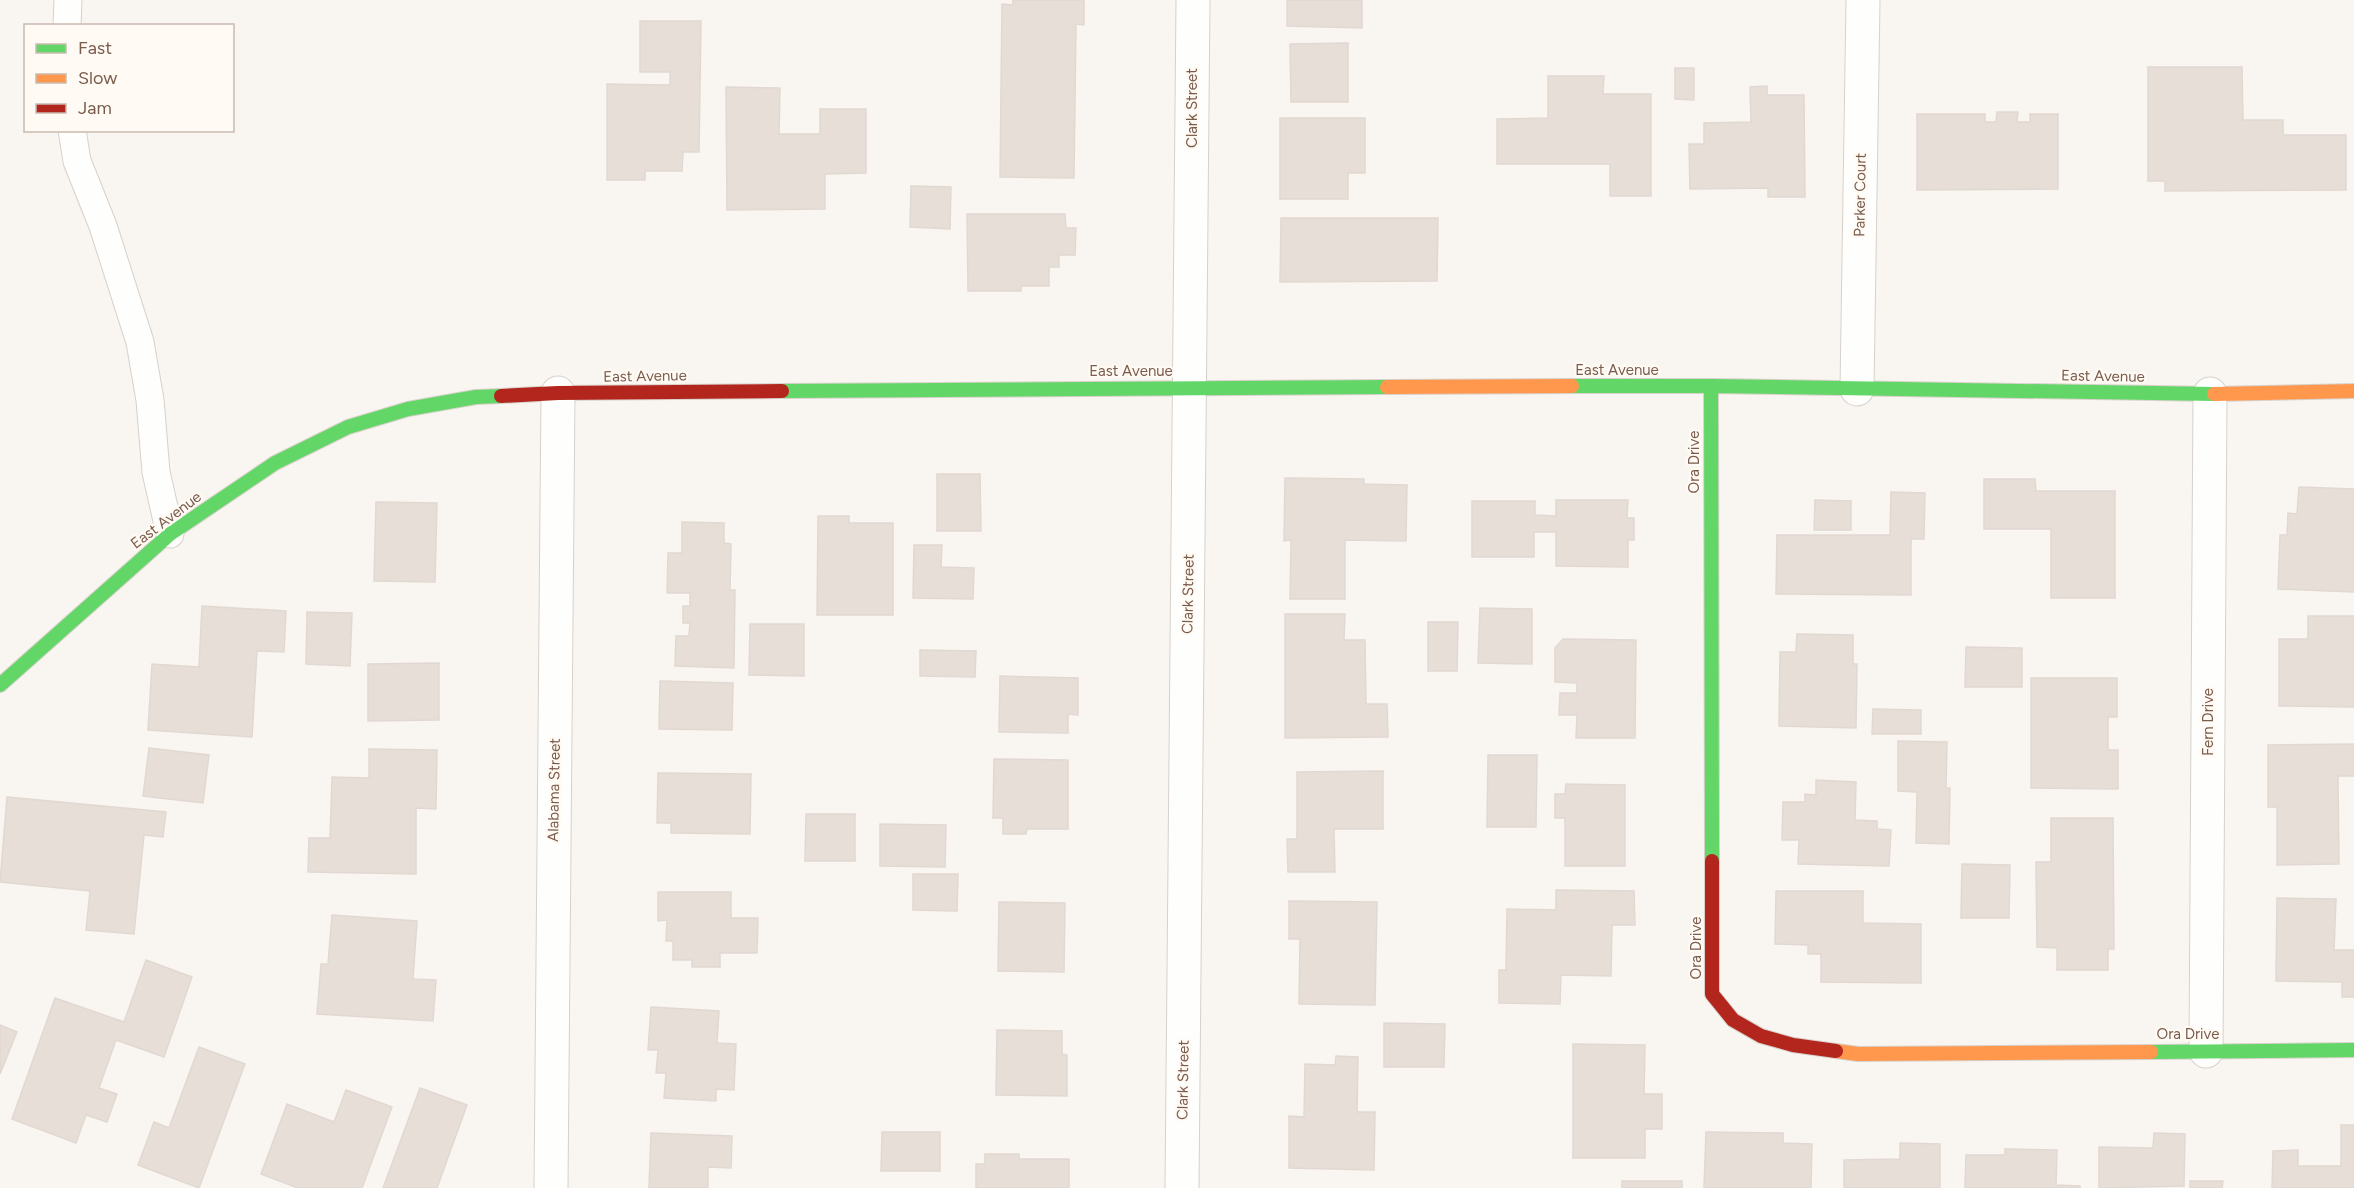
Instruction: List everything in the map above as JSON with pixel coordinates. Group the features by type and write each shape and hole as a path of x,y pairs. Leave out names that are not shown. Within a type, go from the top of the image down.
{"street":[{"name":"Clark Street","path":"1182,1188 1193,0"},
{"name":"Parker Court","path":"1857,389 1863,0"},
{"name":"East Avenue","path":"0,685 170,534 275,463 348,427 408,408 476,397 558,393 1190,387 1711,386 2210,394 2354,385"},
{"name":"Ora Drive","path":"1711,386 1712,994 1732,1020 1766,1038 1810,1048 1849,1053 2354,1050"},
{"name":"Alabama Street","path":"550,1188 558,393"},
{"name":"Fern Drive","path":"2206,1051 2210,394"}],"lane":[{"path":"67,24 68,0"},
{"path":"72,132 77,161 103,226 140,342 150,400 156,472 170,534"}],"building":[{"path":"1013,0 1084,0 1084,25 1076,24 1074,178 1000,177 1002,4 1013,5"},
{"path":"1287,0 1362,0 1362,28 1287,26"},
{"path":"640,21 701,21 699,152 683,152 682,171 645,171 645,180 607,180 607,84 670,85 670,72 640,72"},
{"path":"1348,43 1348,102 1291,102 1290,44"},
{"path":"2148,67 2242,67 2243,120 2283,120 2283,135 2346,135 2346,190 2165,191 2165,181 2148,181"},
{"path":"1675,68 1694,68 1694,100 1675,99"},
{"path":"1548,76 1604,76 1603,94 1651,94 1651,196 1610,196 1610,164 1497,164 1497,119 1548,118"},
{"path":"1767,86 1767,95 1804,95 1805,197 1768,197 1768,188 1690,189 1689,144 1704,144 1704,123 1751,122 1750,87"},
{"path":"726,87 780,88 779,134 820,134 820,109 866,109 866,173 825,174 825,209 727,210"},
{"path":"1997,112 2018,112 2017,122 2030,122 2030,114 2058,114 2058,189 1917,190 1917,114 1985,114 1985,122 1996,122"},
{"path":"1280,118 1365,118 1365,173 1348,173 1348,199 1280,199"},
{"path":"911,186 951,187 950,229 910,227"},
{"path":"967,214 1065,214 1066,228 1076,228 1075,255 1059,255 1059,267 1049,267 1049,286 1021,286 1021,291 968,291"},
{"path":"1281,218 1438,218 1437,281 1280,282"},
{"path":"937,474 980,474 981,531 937,531"},
{"path":"1285,478 1364,479 1364,484 1407,485 1406,541 1345,540 1345,599 1290,599 1291,540 1284,541"},
{"path":"1984,479 2035,479 2036,491 2115,491 2115,598 2051,598 2051,529 1984,529"},
{"path":"2299,487 2354,489 2354,592 2278,589 2280,535 2287,535 2288,513 2297,514"},
{"path":"1891,492 1925,493 1924,539 1911,539 1911,595 1776,594 1777,535 1890,535"},
{"path":"1556,500 1628,500 1627,518 1634,518 1634,540 1628,540 1628,567 1556,566 1556,532 1534,532 1534,557 1472,557 1472,501 1535,501 1535,515 1556,516"},
{"path":"1815,500 1851,501 1851,530 1814,530"},
{"path":"376,502 437,503 435,582 374,581"},
{"path":"818,516 849,516 849,523 893,523 893,615 817,615"},
{"path":"682,522 724,523 724,543 731,544 730,590 735,590 734,668 675,666 676,636 689,636 690,623 683,623 683,606 690,606 690,593 667,593 668,553 682,553"},
{"path":"914,545 942,545 941,567 974,568 973,599 913,598"},
{"path":"202,606 286,611 284,652 257,651 252,737 148,730 152,664 199,667"},
{"path":"1480,608 1532,609 1532,664 1478,663"},
{"path":"307,612 352,613 350,666 306,664"},
{"path":"1285,614 1345,614 1344,640 1365,640 1366,704 1387,704 1388,737 1285,738"},
{"path":"2308,616 2354,616 2354,707 2279,706 2279,639 2308,639"},
{"path":"1428,622 1458,622 1457,671 1428,671"},
{"path":"750,624 804,624 804,676 749,675"},
{"path":"1797,634 1853,635 1853,664 1857,664 1856,728 1779,726 1780,652 1796,652"},
{"path":"1563,639 1636,640 1635,738 1576,738 1577,715 1559,715 1560,693 1577,693 1577,683 1555,682 1555,648"},
{"path":"1966,647 2022,648 2022,687 1965,687"},
{"path":"920,650 976,651 975,677 920,676"},
{"path":"439,663 439,720 368,721 368,664"},
{"path":"1000,676 1078,678 1078,715 1068,714 1068,733 999,732"},
{"path":"2031,678 2117,678 2117,717 2108,717 2108,750 2118,750 2118,789 2031,788"},
{"path":"660,681 733,683 732,730 659,729"},
{"path":"1873,709 1921,710 1921,734 1872,734"},
{"path":"1898,741 1947,742 1946,788 1950,788 1949,844 1916,843 1917,792 1898,791"},
{"path":"2354,744 2354,776 2338,776 2339,864 2277,865 2277,807 2268,807 2268,745"},
{"path":"149,748 209,755 203,803 143,796"},
{"path":"369,749 437,750 436,809 416,808 416,874 308,872 309,838 330,838 332,777 369,778"},
{"path":"1488,755 1537,755 1536,827 1487,827"},
{"path":"994,759 1068,760 1068,829 1027,829 1026,834 1003,834 1003,818 993,818"},
{"path":"1383,771 1383,829 1334,829 1335,872 1288,872 1287,839 1297,839 1297,772"},
{"path":"658,773 751,774 750,834 671,833 671,823 657,823"},
{"path":"1816,780 1856,782 1855,820 1877,821 1877,829 1891,830 1889,866 1798,864 1799,840 1782,840 1783,802 1805,802 1805,794 1816,795"},
{"path":"1566,784 1625,785 1625,866 1565,866 1565,818 1555,818 1555,794 1565,794"},
{"path":"7,797 166,812 163,837 144,835 134,934 86,930 90,891 0,882"},
{"path":"806,814 855,814 855,861 805,861"},
{"path":"2051,818 2113,818 2114,949 2108,949 2108,970 2057,970 2057,948 2037,947 2036,862 2051,862"},
{"path":"880,824 946,825 945,867 880,866"},
{"path":"1962,864 2010,865 2009,918 1961,918"},
{"path":"913,874 958,874 957,911 913,910"},
{"path":"1556,890 1634,891 1635,925 1612,925 1611,976 1561,975 1560,1004 1499,1003 1499,970 1506,970 1507,909 1556,910"},
{"path":"1776,891 1863,891 1863,923 1921,924 1921,983 1821,982 1821,954 1808,954 1808,945 1775,944"},
{"path":"658,892 731,892 731,918 758,918 757,953 720,953 720,967 692,967 692,960 673,960 673,941 666,941 667,920 658,921"},
{"path":"2277,898 2336,899 2334,950 2354,950 2354,997 2342,997 2342,982 2276,981"},
{"path":"1289,901 1377,902 1375,1005 1299,1004 1300,939 1289,939"},
{"path":"999,902 1065,903 1064,972 998,971"},
{"path":"332,915 417,921 413,979 436,980 433,1021 317,1014 321,964 328,964"},
{"path":"146,960 192,977 164,1057 116,1040 99,1088 117,1094 107,1122 86,1115 76,1143 12,1119 55,998 124,1022"},
{"path":"651,1007 719,1011 717,1043 736,1044 734,1090 716,1089 716,1101 664,1098 666,1073 656,1073 658,1050 648,1050"},
{"path":"1384,1023 1445,1024 1444,1067 1384,1067"},
{"path":"0,1025 17,1032 0,1074"},
{"path":"997,1030 1062,1031 1062,1054 1067,1055 1067,1096 996,1095"},
{"path":"1573,1044 1645,1045 1644,1094 1662,1094 1662,1129 1645,1129 1645,1158 1573,1158"},
{"path":"199,1047 245,1064 199,1188 138,1165 154,1122 169,1128"},
{"path":"1336,1056 1358,1057 1357,1112 1375,1112 1374,1170 1289,1168 1289,1116 1304,1117 1305,1064 1335,1065"},
{"path":"420,1088 467,1105 437,1188 383,1188"},
{"path":"346,1090 392,1107 362,1188 298,1188 261,1174 287,1104 334,1122"},
{"path":"2341,1125 2354,1125 2354,1188 2272,1188 2273,1151 2298,1150 2298,1166 2341,1166"},
{"path":"882,1132 940,1132 940,1171 881,1171"},
{"path":"1706,1132 1783,1133 1783,1143 1812,1144 1811,1188 1704,1188"},
{"path":"651,1133 732,1136 731,1168 708,1167 708,1188 649,1188"},
{"path":"2154,1133 2185,1134 2184,1186 2099,1188 2099,1147 2153,1148"},
{"path":"1900,1143 1940,1144 1940,1188 1844,1188 1844,1160 1900,1159"},
{"path":"2005,1149 2057,1150 2056,1185 2080,1186 2080,1188 1965,1188 1966,1155 2005,1155"},
{"path":"985,1154 1019,1154 1019,1159 1069,1159 1069,1188 976,1188 976,1164 985,1164"},
{"path":"1622,1181 1682,1181 1682,1188 1622,1188"},
{"path":"2190,1181 2223,1181 2222,1188 2190,1188"}],"traffic: fast":[{"path":"1572,386 2214,394"},
{"path":"1711,386 1712,861"},
{"path":"782,391 1387,387"},
{"path":"0,685 170,534 275,463 348,427 408,409 476,397 501,396"},
{"path":"2151,1052 2354,1050"}],"traffic: slow":[{"path":"1387,387 1572,386"},
{"path":"2214,394 2354,391"},
{"path":"1836,1051 1858,1054 2151,1052"}],"traffic: jam":[{"path":"501,396 558,393 782,391"},
{"path":"1712,861 1712,994 1733,1020 1761,1036 1793,1045 1836,1051"}]}
